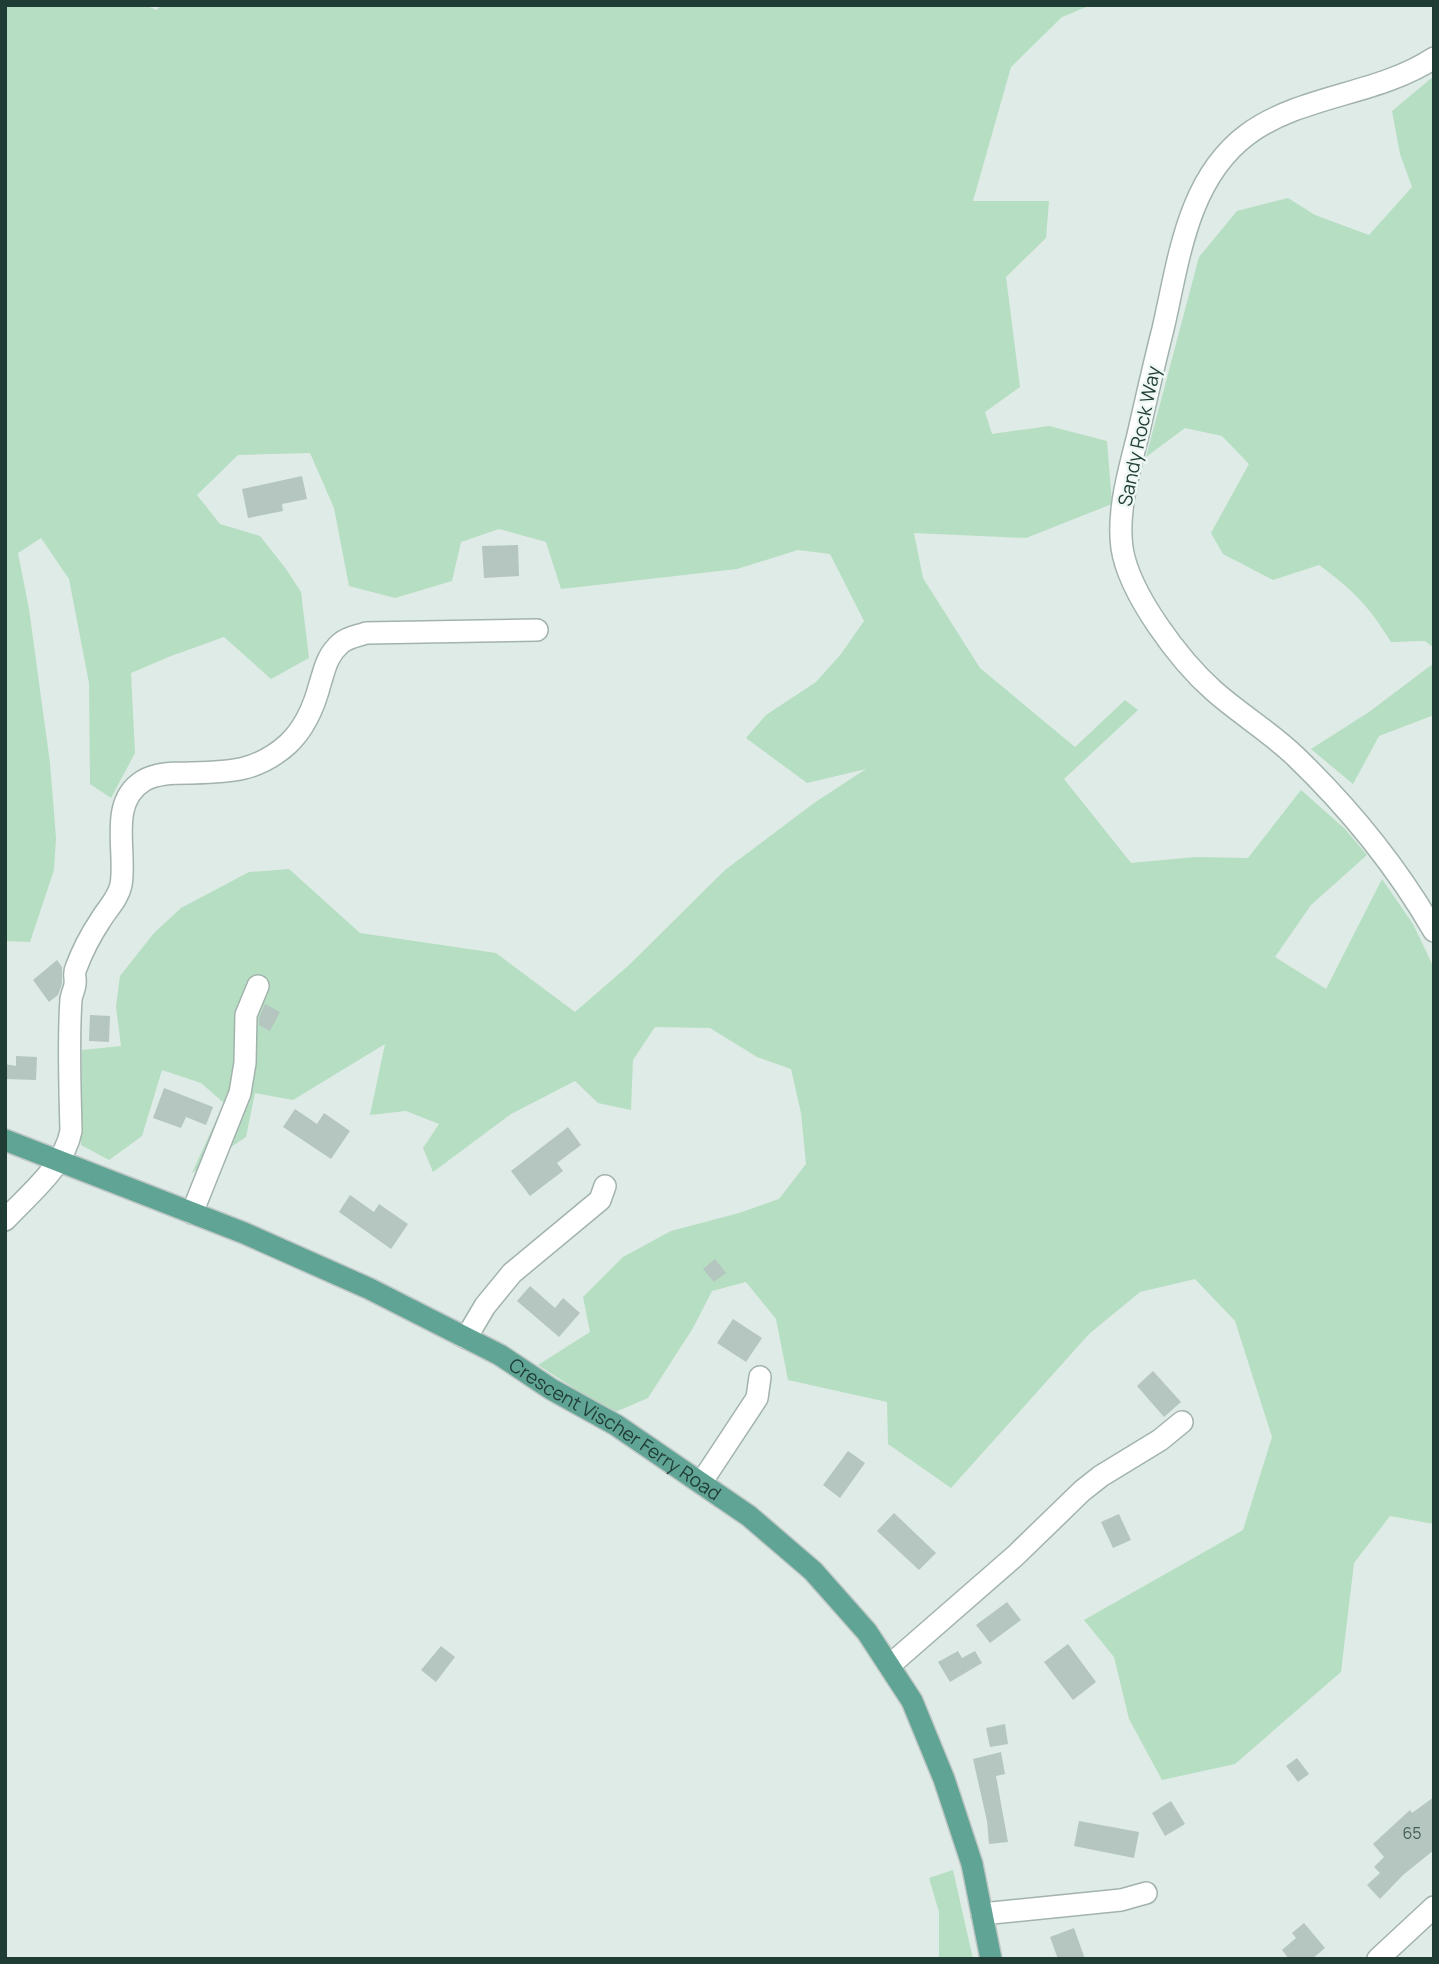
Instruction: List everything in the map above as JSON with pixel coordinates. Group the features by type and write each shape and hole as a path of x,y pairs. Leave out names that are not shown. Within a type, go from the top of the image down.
{"main road":[{"name":"Crescent Vischer Ferry Road","path":"5,1140 244,1233 370,1289 500,1355 551,1389 616,1425 749,1516 813,1571 867,1632 912,1701 944,1779 972,1864 991,1959"}],"street":[{"name":"Sandy Rock Way","path":"1434,58 1419,68 1390,80 1286,114 1249,133 1218,161 1200,190 1184,237 1131,463 1121,518 1122,549 1128,573 1138,595 1166,637 1213,690 1293,755 1345,808 1413,894 1434,931"},
{"path":"5,1220 59,1162 68,1145 71,1131 74,972 91,936 121,888 121,825 123,807 130,793 143,781 154,776 236,771 254,766 272,756 300,732 320,686 325,662 346,639 366,633 537,630"},
{"path":"192,1213 240,1093 245,1063 246,1015 258,986"},
{"path":"466,1338 485,1306 512,1273 600,1200 605,1186"},
{"path":"701,1483 757,1398 761,1377"},
{"path":"890,1665 1015,1556 1091,1483 1171,1433 1182,1422"},
{"path":"982,1914 1121,1900 1146,1893"},
{"path":"1378,1959 1434,1907"}],"green space":[{"path":"5,5 146,5 156,10 162,5 1091,5 1062,17 1011,67 973,201 1049,201 1046,238 1006,277 1020,387 985,412 992,434 1049,426 1107,441 1112,504 1026,538 914,533 923,578 980,668 1075,747 1125,700 1138,710 1064,779 1131,863 1195,857 1248,858 1301,790 1344,828 1367,855 1311,905 1275,957 1326,989 1382,879 1413,924 1434,968 1434,1524 1390,1516 1354,1563 1341,1672 1235,1764 1162,1780 1129,1719 1114,1657 1084,1620 1243,1530 1272,1437 1235,1321 1195,1279 1140,1292 1089,1334 951,1488 888,1444 887,1402 788,1380 776,1319 746,1282 712,1291 693,1328 648,1398 613,1413 538,1365 590,1332 583,1297 623,1257 671,1231 779,1199 806,1164 801,1113 791,1069 757,1057 710,1028 655,1027 633,1060 631,1110 598,1103 575,1081 511,1114 433,1172 423,1148 439,1124 406,1111 370,1115 385,1044 293,1100 255,1093 246,1137 192,1173 224,1103 201,1083 162,1070 142,1136 109,1160 81,1145 82,1050 121,1046 116,1007 120,976 154,933 181,908 249,872 289,869 360,933 496,953 575,1012 628,966 725,870 814,803 866,769 807,783 746,738 766,715 816,682 841,654 864,621 830,554 798,550 737,569 561,589 546,542 499,529 461,542 452,581 395,598 349,586 334,508 310,453 238,455 197,495 220,524 260,536 286,569 301,592 309,658 271,679 224,637 131,673 135,753 111,798 90,784 89,683 69,579 41,538 18,553 29,609 50,763 56,838 54,870 30,942 5,941"},
{"path":"1434,76 1434,648 1425,641 1391,642 1360,599 1319,565 1273,580 1223,554 1211,533 1249,464 1222,436 1185,428 1146,457 1199,257 1237,211 1288,198 1315,215 1369,235 1412,187 1400,154 1392,111"},
{"path":"1434,663 1434,715 1379,736 1353,784 1311,749 1369,712"},
{"path":"953,1870 973,1959 939,1959 939,1912 929,1878"}],"building":[{"path":"302,476 307,499 282,504 283,511 248,518 242,489"},
{"path":"518,545 519,576 484,578 482,546"},
{"path":"57,960 62,967 62,984 58,995 49,1002 33,980"},
{"path":"265,1004 280,1012 270,1031 259,1025"},
{"path":"90,1015 110,1016 109,1042 89,1041"},
{"path":"16,1056 37,1057 36,1080 5,1079 5,1064 16,1066"},
{"path":"164,1088 213,1107 206,1125 186,1117 181,1128 153,1118"},
{"path":"295,1109 317,1124 324,1113 350,1131 331,1159 283,1127"},
{"path":"568,1127 581,1145 557,1163 563,1171 530,1196 511,1171"},
{"path":"350,1195 374,1212 379,1204 408,1224 391,1249 339,1212"},
{"path":"715,1259 726,1273 714,1282 703,1269"},
{"path":"530,1286 555,1308 563,1298 580,1313 559,1337 517,1301"},
{"path":"733,1319 762,1338 746,1362 717,1343"},
{"path":"1153,1371 1181,1402 1164,1417 1137,1386"},
{"path":"848,1451 865,1463 840,1498 823,1485"},
{"path":"894,1513 936,1553 919,1570 877,1531"},
{"path":"1119,1514 1131,1540 1113,1548 1101,1522"},
{"path":"1007,1602 1021,1620 990,1643 976,1625"},
{"path":"1068,1644 1096,1682 1073,1700 1044,1662"},
{"path":"441,1646 455,1657 436,1682 421,1670"},
{"path":"958,1651 962,1658 975,1651 982,1663 950,1682 938,1662"},
{"path":"1005,1724 1008,1744 990,1747 986,1728"},
{"path":"1001,1752 1005,1774 996,1776 1008,1842 989,1844 987,1821 973,1759"},
{"path":"1297,1758 1309,1774 1298,1782 1286,1766"},
{"path":"1434,1797 1434,1850 1403,1875 1380,1899 1367,1885 1380,1873 1374,1867 1384,1857 1373,1844 1410,1810 1412,1813"},
{"path":"1171,1801 1185,1824 1165,1836 1152,1813"},
{"path":"1079,1821 1139,1832 1134,1858 1074,1846"},
{"path":"1304,1923 1325,1948 1312,1959 1289,1959 1282,1950 1296,1938 1292,1933"},
{"path":"1074,1928 1085,1959 1058,1959 1050,1937"}]}
